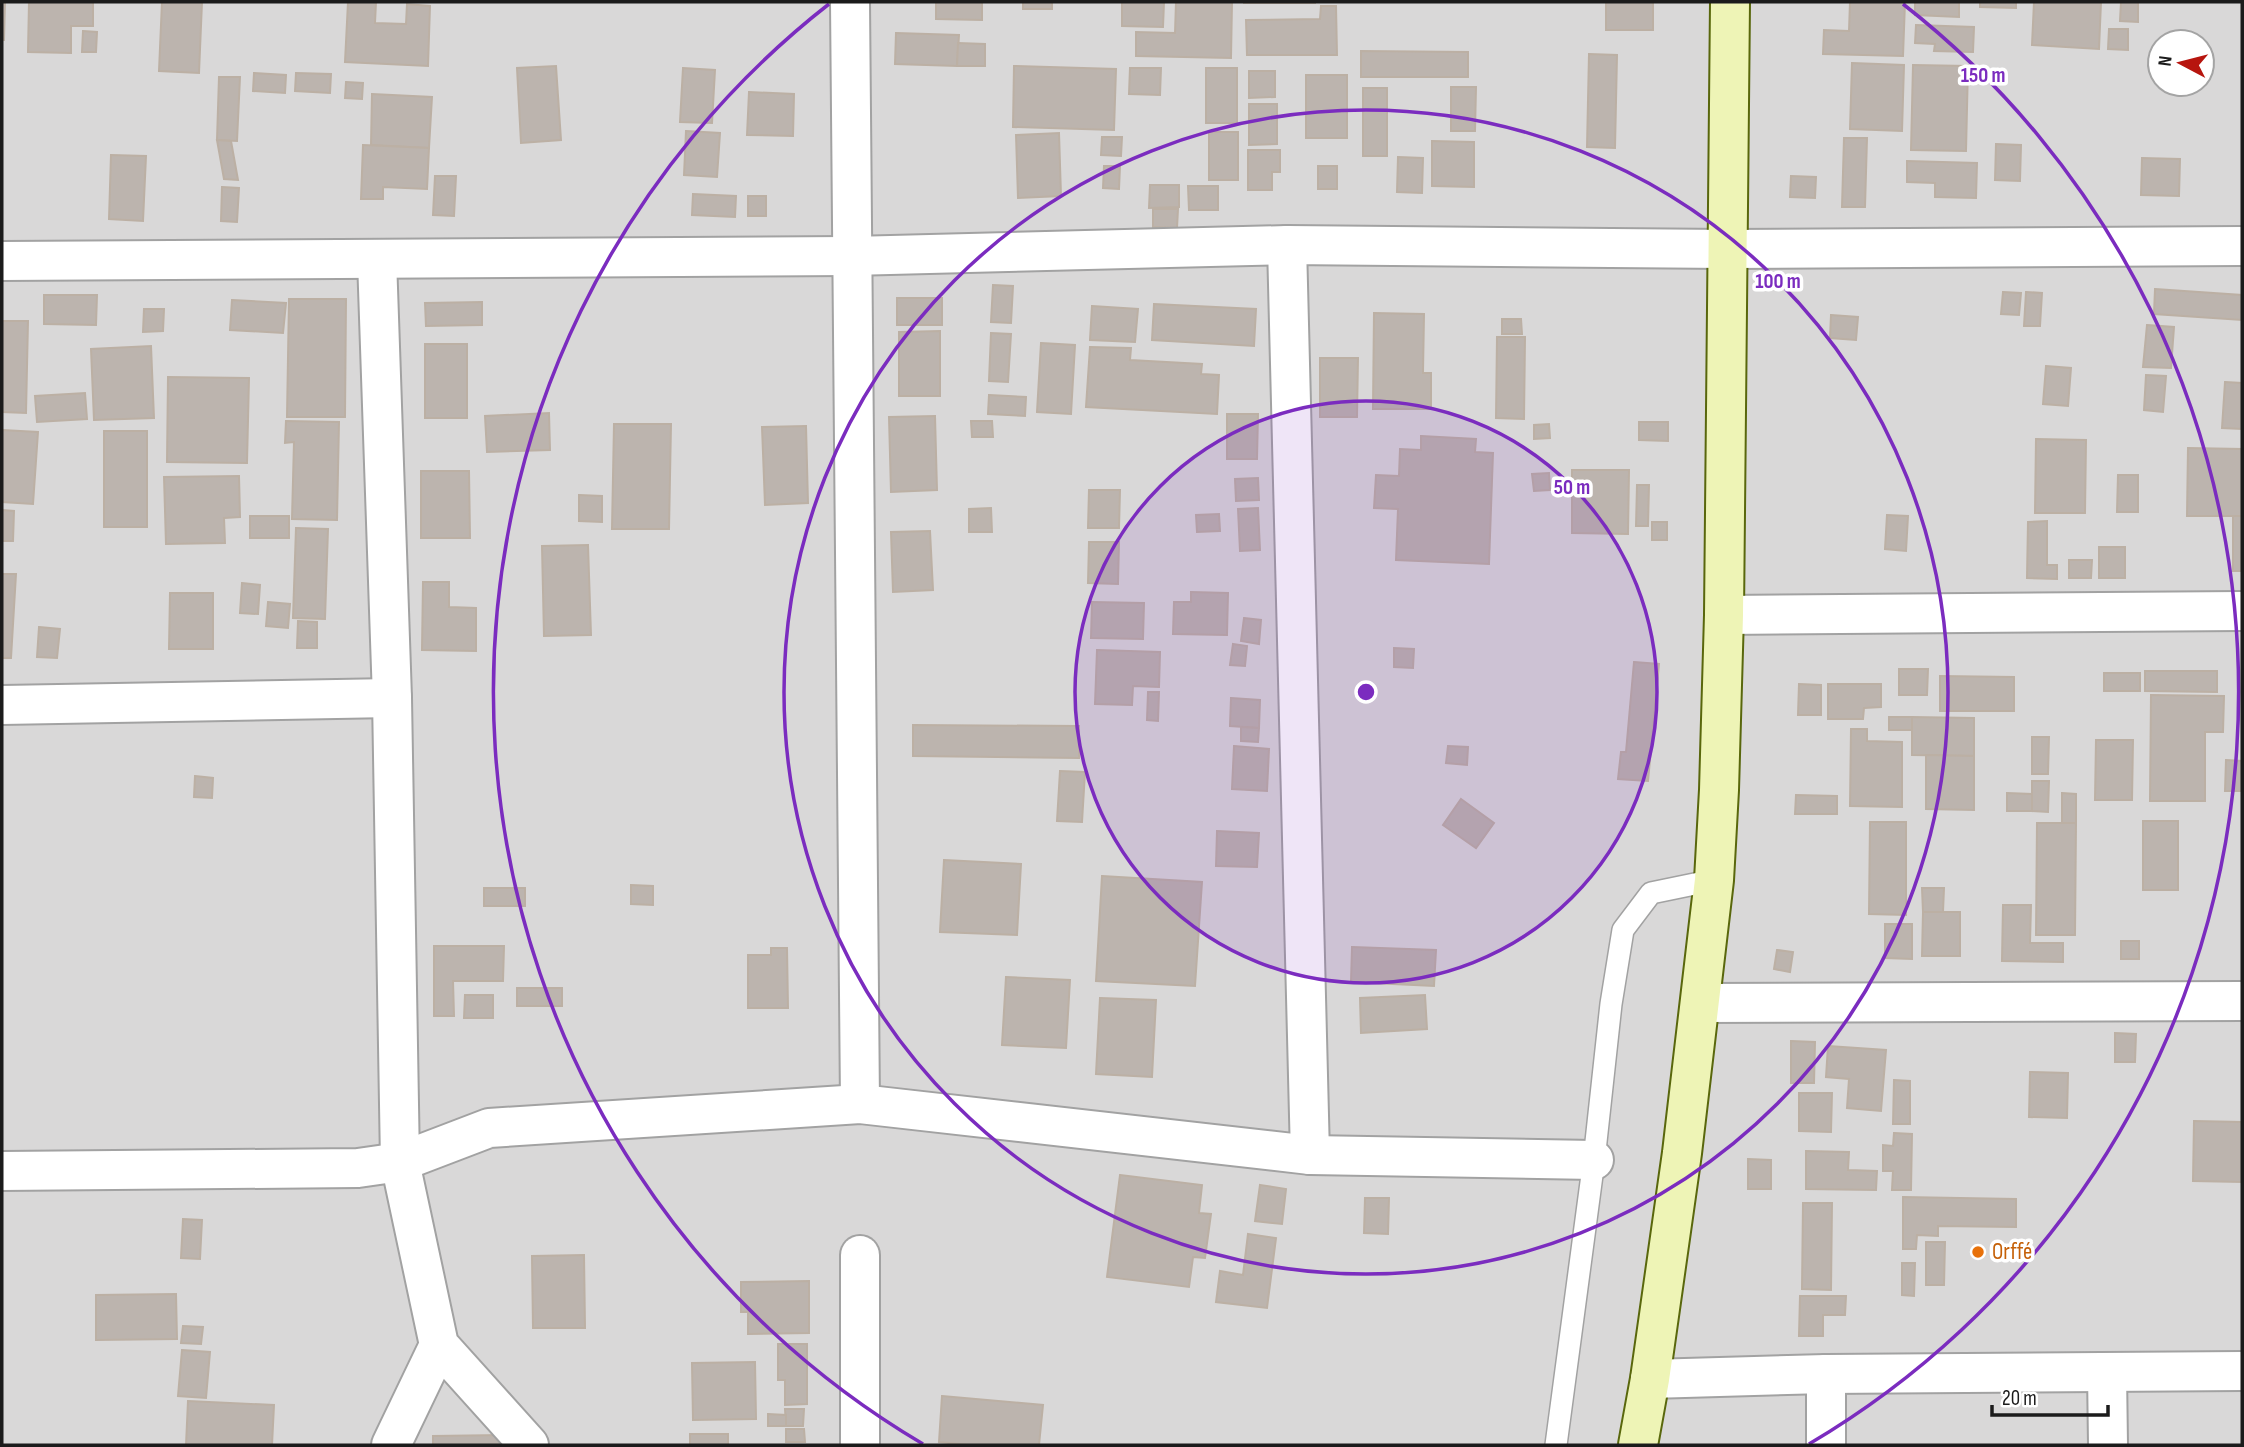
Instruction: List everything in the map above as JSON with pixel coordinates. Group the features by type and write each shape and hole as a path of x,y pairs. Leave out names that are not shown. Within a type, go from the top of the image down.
{"main road":[{"path":"1638,1445 1682,1153 1714,880 1724,615 1730,2"}],"street":[{"path":"850,2 860,1104"},
{"path":"1287,245 1310,1155"},
{"path":"2,261 851,256 1287,245 1727,249 2242,246"},
{"path":"377,258 392,698 400,1162 439,1345 530,1445"},
{"path":"1724,615 2242,611"},
{"path":"2,705 392,698"},
{"path":"1701,1003 2242,1001"},
{"path":"2,1171 358,1168 400,1162 489,1128 860,1104 1310,1155 1594,1160"},
{"path":"860,1255 860,1445"},
{"path":"391,1445 439,1345"},
{"path":"1650,1379 1826,1374 2242,1371"},
{"path":"2107,1372 2108,1445"},
{"path":"1826,1374 1826,1445"}],"lane":[{"path":"1556,1445 1594,1160 1611,1004 1623,929 1651,893 1714,880"}],"shaded area":[{"path":"2,2 2242,2 2242,1445 2,1445"}],"building":[{"path":"2,2 5,2 4,40 2,40"},
{"path":"29,2 93,2 93,26 71,26 71,53 28,52"},
{"path":"162,2 202,2 199,73 159,71"},
{"path":"348,2 376,2 375,23 406,24 407,4 430,6 428,66 345,62"},
{"path":"936,2 982,2 982,20 936,19"},
{"path":"1023,2 1052,2 1052,9 1023,9"},
{"path":"1122,2 1164,2 1163,27 1122,26"},
{"path":"1176,2 1232,2 1231,58 1136,56 1136,32 1175,33"},
{"path":"1315,2 1315,3 1244,3"},
{"path":"1606,2 1653,2 1653,30 1606,30"},
{"path":"1850,2 1905,2 1903,56 1823,54 1824,30 1849,31"},
{"path":"1915,2 1959,2 1959,17 1915,15"},
{"path":"1980,2 2016,2 2016,8 1980,7"},
{"path":"2034,2 2101,2 2099,49 2032,45"},
{"path":"2121,2 2138,2 2138,22 2120,21"},
{"path":"1321,6 1336,6 1337,55 1247,55 1246,20 1320,19"},
{"path":"1916,25 1974,27 1973,52 1934,51 1935,44 1915,43"},
{"path":"2109,29 2128,29 2128,50 2108,49"},
{"path":"83,31 97,32 96,52 82,52"},
{"path":"896,33 959,35 957,66 895,64"},
{"path":"958,43 985,44 985,66 957,66"},
{"path":"1361,51 1468,52 1468,77 1361,77"},
{"path":"1589,54 1617,55 1615,148 1587,147"},
{"path":"1852,63 1904,65 1902,131 1850,129"},
{"path":"1913,65 1968,66 1966,151 1911,150"},
{"path":"556,66 561,140 521,143 517,68"},
{"path":"1014,66 1116,69 1114,130 1013,127"},
{"path":"683,68 715,70 712,123 680,122"},
{"path":"1130,68 1161,68 1160,95 1129,94"},
{"path":"1206,68 1237,68 1237,123 1206,123"},
{"path":"1249,71 1275,71 1275,97 1249,98"},
{"path":"254,73 286,75 285,93 253,91"},
{"path":"296,73 331,74 330,93 295,91"},
{"path":"1306,75 1347,75 1347,138 1306,138"},
{"path":"219,77 240,77 237,141 217,140"},
{"path":"346,82 363,83 362,99 345,98"},
{"path":"1451,87 1476,87 1475,131 1451,131"},
{"path":"1363,88 1387,88 1387,156 1363,156"},
{"path":"749,92 794,94 793,136 747,135"},
{"path":"372,94 432,97 429,148 371,145"},
{"path":"1249,104 1277,104 1277,144 1249,145"},
{"path":"686,131 720,133 717,177 684,175"},
{"path":"1209,132 1238,132 1238,180 1209,180"},
{"path":"1059,133 1061,196 1018,198 1016,135"},
{"path":"1102,137 1122,137 1121,156 1101,155"},
{"path":"1844,138 1867,138 1865,207 1842,207"},
{"path":"217,140 231,141 238,180 224,179"},
{"path":"1432,141 1474,142 1474,187 1432,186"},
{"path":"1996,144 2021,145 2020,181 1995,180"},
{"path":"363,145 429,148 427,189 383,187 383,199 361,199"},
{"path":"1248,150 1280,150 1280,172 1272,172 1272,190 1248,190"},
{"path":"111,155 146,156 143,221 109,219"},
{"path":"1398,157 1423,158 1422,193 1397,192"},
{"path":"2142,158 2180,159 2179,196 2141,195"},
{"path":"1907,161 1977,163 1976,198 1935,197 1935,183 1907,182"},
{"path":"1104,166 1120,166 1119,189 1103,188"},
{"path":"1318,166 1337,166 1337,189 1318,189"},
{"path":"435,176 456,176 454,216 433,215"},
{"path":"1791,176 1816,177 1815,198 1790,197"},
{"path":"1150,185 1179,185 1179,207 1149,208"},
{"path":"1188,186 1218,186 1218,210 1189,210"},
{"path":"222,187 239,188 237,222 221,221"},
{"path":"693,194 736,196 735,217 692,215"},
{"path":"748,196 766,196 766,216 748,216"},
{"path":"1153,209 1178,209 1177,228 1153,227"},
{"path":"993,285 1013,286 1011,323 991,322"},
{"path":"2155,289 2242,295 2242,320 2154,314"},
{"path":"2003,292 2021,293 2019,315 2001,314"},
{"path":"2026,292 2042,293 2040,326 2024,326"},
{"path":"44,295 97,295 96,325 44,324"},
{"path":"897,298 942,298 942,325 897,325"},
{"path":"289,299 346,299 345,417 287,417"},
{"path":"232,300 286,303 283,333 230,330"},
{"path":"482,302 482,325 426,326 425,303"},
{"path":"1154,304 1256,309 1254,346 1152,340"},
{"path":"1092,306 1138,309 1135,342 1090,340"},
{"path":"144,309 164,309 163,331 143,332"},
{"path":"1374,313 1424,314 1423,373 1431,373 1431,409 1373,409"},
{"path":"1831,315 1858,317 1856,340 1830,338"},
{"path":"1502,319 1521,319 1522,334 1502,334"},
{"path":"2,321 28,321 26,413 2,412"},
{"path":"2147,325 2174,327 2171,368 2143,367"},
{"path":"940,331 940,396 899,396 899,332"},
{"path":"991,333 1011,334 1008,382 989,381"},
{"path":"1497,337 1525,337 1524,419 1496,418"},
{"path":"1041,343 1075,345 1071,414 1037,412"},
{"path":"425,344 467,344 467,418 425,418"},
{"path":"151,346 154,418 94,420 91,349"},
{"path":"1090,347 1131,348 1130,360 1202,364 1201,374 1219,375 1217,414 1086,407"},
{"path":"1320,358 1358,358 1357,417 1320,417"},
{"path":"2046,366 2071,368 2068,406 2043,404"},
{"path":"2146,375 2166,376 2163,412 2144,410"},
{"path":"168,377 249,378 247,463 167,462"},
{"path":"2225,382 2242,383 2242,429 2222,428"},
{"path":"85,393 87,419 37,422 35,396"},
{"path":"989,395 1026,397 1025,416 988,414"},
{"path":"549,413 550,450 487,452 485,416"},
{"path":"1227,414 1258,414 1257,459 1227,459"},
{"path":"935,416 937,490 891,492 889,417"},
{"path":"286,421 339,422 337,520 292,519 294,442 285,443"},
{"path":"971,421 992,421 993,437 972,437"},
{"path":"1639,422 1668,422 1668,441 1639,440"},
{"path":"614,424 671,424 669,529 612,529"},
{"path":"1549,424 1550,438 1534,439 1534,425"},
{"path":"806,426 808,503 765,505 762,427"},
{"path":"2,430 38,432 33,504 2,502"},
{"path":"104,431 147,431 147,527 104,527"},
{"path":"1421,436 1476,439 1475,452 1493,453 1489,564 1396,560 1398,509 1374,508 1376,475 1399,476 1400,449 1421,450"},
{"path":"2036,439 2086,440 2085,513 2035,513"},
{"path":"2188,448 2242,449 2242,516 2187,516"},
{"path":"1572,470 1629,470 1628,534 1572,533"},
{"path":"421,471 469,471 470,538 421,538"},
{"path":"1549,473 1550,490 1534,491 1532,474"},
{"path":"2118,475 2138,475 2138,512 2117,512"},
{"path":"239,476 240,517 224,518 225,543 166,544 164,477"},
{"path":"1258,478 1259,500 1236,501 1235,479"},
{"path":"1637,485 1649,485 1648,526 1636,526"},
{"path":"1089,490 1120,490 1119,528 1088,528"},
{"path":"579,495 602,496 602,522 579,521"},
{"path":"991,508 992,532 969,532 969,509"},
{"path":"1258,508 1260,550 1240,551 1238,509"},
{"path":"2,510 14,511 13,541 2,541"},
{"path":"1219,514 1220,531 1197,532 1196,515"},
{"path":"1887,515 1908,516 1906,551 1885,549"},
{"path":"250,516 289,516 289,538 250,538"},
{"path":"2233,516 2242,516 2242,571 2233,571"},
{"path":"2047,521 2047,565 2057,565 2057,579 2027,578 2028,522"},
{"path":"1652,522 1667,522 1667,540 1652,540"},
{"path":"296,528 328,529 325,619 293,618"},
{"path":"930,531 933,590 893,592 891,532"},
{"path":"1089,542 1119,542 1118,584 1088,583"},
{"path":"588,545 591,635 544,636 542,546"},
{"path":"2099,547 2125,547 2125,578 2099,578"},
{"path":"2069,560 2092,560 2091,578 2069,578"},
{"path":"2,574 16,574 11,658 2,658"},
{"path":"423,582 449,582 449,607 476,608 476,651 422,650"},
{"path":"242,583 260,585 258,614 240,613"},
{"path":"1191,592 1228,593 1227,635 1173,634 1174,602 1191,602"},
{"path":"170,593 213,593 213,649 169,649"},
{"path":"268,602 290,604 288,628 266,626"},
{"path":"1092,602 1144,603 1143,639 1091,638"},
{"path":"1244,618 1261,620 1259,644 1241,641"},
{"path":"298,621 317,622 317,648 297,648"},
{"path":"39,627 60,629 57,658 37,657"},
{"path":"1233,644 1247,646 1245,666 1230,665"},
{"path":"1394,648 1414,649 1413,668 1394,667"},
{"path":"1097,650 1160,652 1159,687 1133,686 1132,705 1095,704"},
{"path":"1634,662 1659,664 1648,781 1618,779 1621,752 1626,752"},
{"path":"1899,669 1928,669 1927,695 1899,695"},
{"path":"2145,671 2217,671 2217,692 2145,691"},
{"path":"2104,673 2140,673 2140,691 2104,691"},
{"path":"1940,676 2014,677 2014,711 1940,711"},
{"path":"1799,684 1821,685 1821,715 1798,715"},
{"path":"1828,684 1881,684 1881,707 1864,708 1863,719 1828,719"},
{"path":"1148,692 1159,692 1158,721 1147,720"},
{"path":"2151,695 2224,696 2223,732 2205,732 2205,801 2150,801"},
{"path":"1231,698 1260,700 1259,728 1230,726"},
{"path":"1889,717 1912,717 1912,730 1889,730"},
{"path":"1912,717 1974,718 1974,756 1912,755"},
{"path":"913,725 1079,726 1079,758 913,756"},
{"path":"1241,727 1259,728 1258,742 1241,741"},
{"path":"1851,729 1867,729 1867,741 1902,742 1902,807 1850,806"},
{"path":"2032,737 2049,737 2048,774 2032,774"},
{"path":"2096,740 2133,740 2132,800 2095,800"},
{"path":"1234,746 1269,749 1267,791 1232,789"},
{"path":"1448,746 1468,747 1467,765 1446,763"},
{"path":"1926,755 1974,756 1974,810 1926,809"},
{"path":"2226,760 2242,761 2242,791 2225,791"},
{"path":"1060,771 1085,772 1082,822 1057,821"},
{"path":"195,776 213,778 212,798 194,797"},
{"path":"2032,781 2049,781 2048,812 2032,811"},
{"path":"2007,793 2032,794 2032,811 2007,811"},
{"path":"2062,793 2076,794 2076,823 2062,823"},
{"path":"1796,795 1837,796 1837,814 1795,814"},
{"path":"1461,799 1494,823 1476,848 1443,825"},
{"path":"2143,821 2178,821 2178,890 2143,890"},
{"path":"1870,822 1906,822 1906,915 1869,914"},
{"path":"2037,823 2076,823 2075,935 2036,935"},
{"path":"1217,831 1259,833 1257,867 1216,866"},
{"path":"944,860 1021,864 1017,935 940,932"},
{"path":"1102,876 1202,882 1195,986 1096,981"},
{"path":"631,885 653,886 653,905 631,904"},
{"path":"484,888 525,888 525,906 484,906"},
{"path":"1922,888 1944,888 1943,912 1923,912"},
{"path":"2003,905 2031,905 2030,943 2063,943 2063,962 2002,961"},
{"path":"1923,912 1960,912 1960,956 1922,956"},
{"path":"1885,924 1912,924 1912,959 1885,958"},
{"path":"2121,941 2139,941 2139,959 2121,959"},
{"path":"434,946 504,946 503,981 453,981 454,1016 434,1016"},
{"path":"1352,947 1436,950 1434,986 1351,982"},
{"path":"771,948 787,948 788,1008 748,1008 748,955 771,955"},
{"path":"1777,950 1793,952 1790,972 1774,969"},
{"path":"1006,977 1070,980 1066,1048 1002,1045"},
{"path":"517,988 562,988 562,1006 517,1006"},
{"path":"465,995 493,995 493,1018 464,1018"},
{"path":"1425,995 1427,1029 1361,1033 1360,998"},
{"path":"1100,998 1156,1000 1152,1077 1096,1074"},
{"path":"2115,1033 2136,1034 2135,1062 2115,1062"},
{"path":"1791,1041 1815,1042 1814,1083 1791,1083"},
{"path":"1828,1046 1886,1050 1881,1111 1847,1108 1849,1079 1826,1077"},
{"path":"2030,1072 2068,1073 2067,1118 2029,1117"},
{"path":"1894,1080 1910,1081 1910,1124 1893,1124"},
{"path":"1799,1093 1832,1093 1831,1132 1799,1131"},
{"path":"2194,1121 2242,1122 2242,1182 2193,1181"},
{"path":"1894,1133 1912,1134 1911,1190 1892,1190 1893,1171 1883,1171 1883,1145 1893,1146"},
{"path":"1806,1151 1849,1152 1848,1170 1877,1171 1876,1190 1806,1189"},
{"path":"1748,1159 1771,1160 1771,1189 1748,1189"},
{"path":"1120,1175 1202,1185 1199,1213 1211,1214 1205,1258 1193,1257 1189,1287 1107,1277"},
{"path":"1260,1185 1286,1189 1282,1224 1255,1221"},
{"path":"1903,1197 2016,1199 2016,1227 1938,1226 1938,1236 1917,1235 1916,1249 1903,1249"},
{"path":"1365,1198 1389,1198 1388,1234 1364,1233"},
{"path":"1803,1203 1832,1203 1831,1290 1802,1289"},
{"path":"183,1219 202,1220 200,1259 181,1258"},
{"path":"1248,1234 1276,1238 1267,1308 1216,1302 1220,1271 1243,1275"},
{"path":"1926,1242 1945,1242 1944,1285 1926,1285"},
{"path":"584,1255 585,1328 533,1328 532,1256"},
{"path":"1902,1263 1915,1263 1914,1296 1902,1295"},
{"path":"809,1281 809,1333 748,1334 748,1312 741,1312 741,1282"},
{"path":"176,1294 177,1339 96,1340 96,1295"},
{"path":"1800,1296 1846,1296 1845,1315 1823,1315 1823,1336 1799,1336"},
{"path":"183,1326 203,1327 201,1344 181,1343"},
{"path":"778,1344 807,1344 807,1404 785,1405 785,1380 778,1380"},
{"path":"182,1350 210,1352 206,1398 178,1396"},
{"path":"755,1362 756,1419 693,1420 692,1363"},
{"path":"942,1396 1043,1405 1039,1445 939,1442"},
{"path":"188,1401 274,1405 272,1445 186,1445"},
{"path":"785,1409 804,1409 803,1426 786,1426"},
{"path":"768,1414 786,1415 786,1426 768,1426"},
{"path":"786,1429 804,1429 805,1442 786,1442"},
{"path":"690,1434 728,1434 728,1445 690,1445"},
{"path":"503,1435 503,1445 433,1445 433,1436"}],"place":[{"name":"Orffé","path":"1978,1252"}]}
